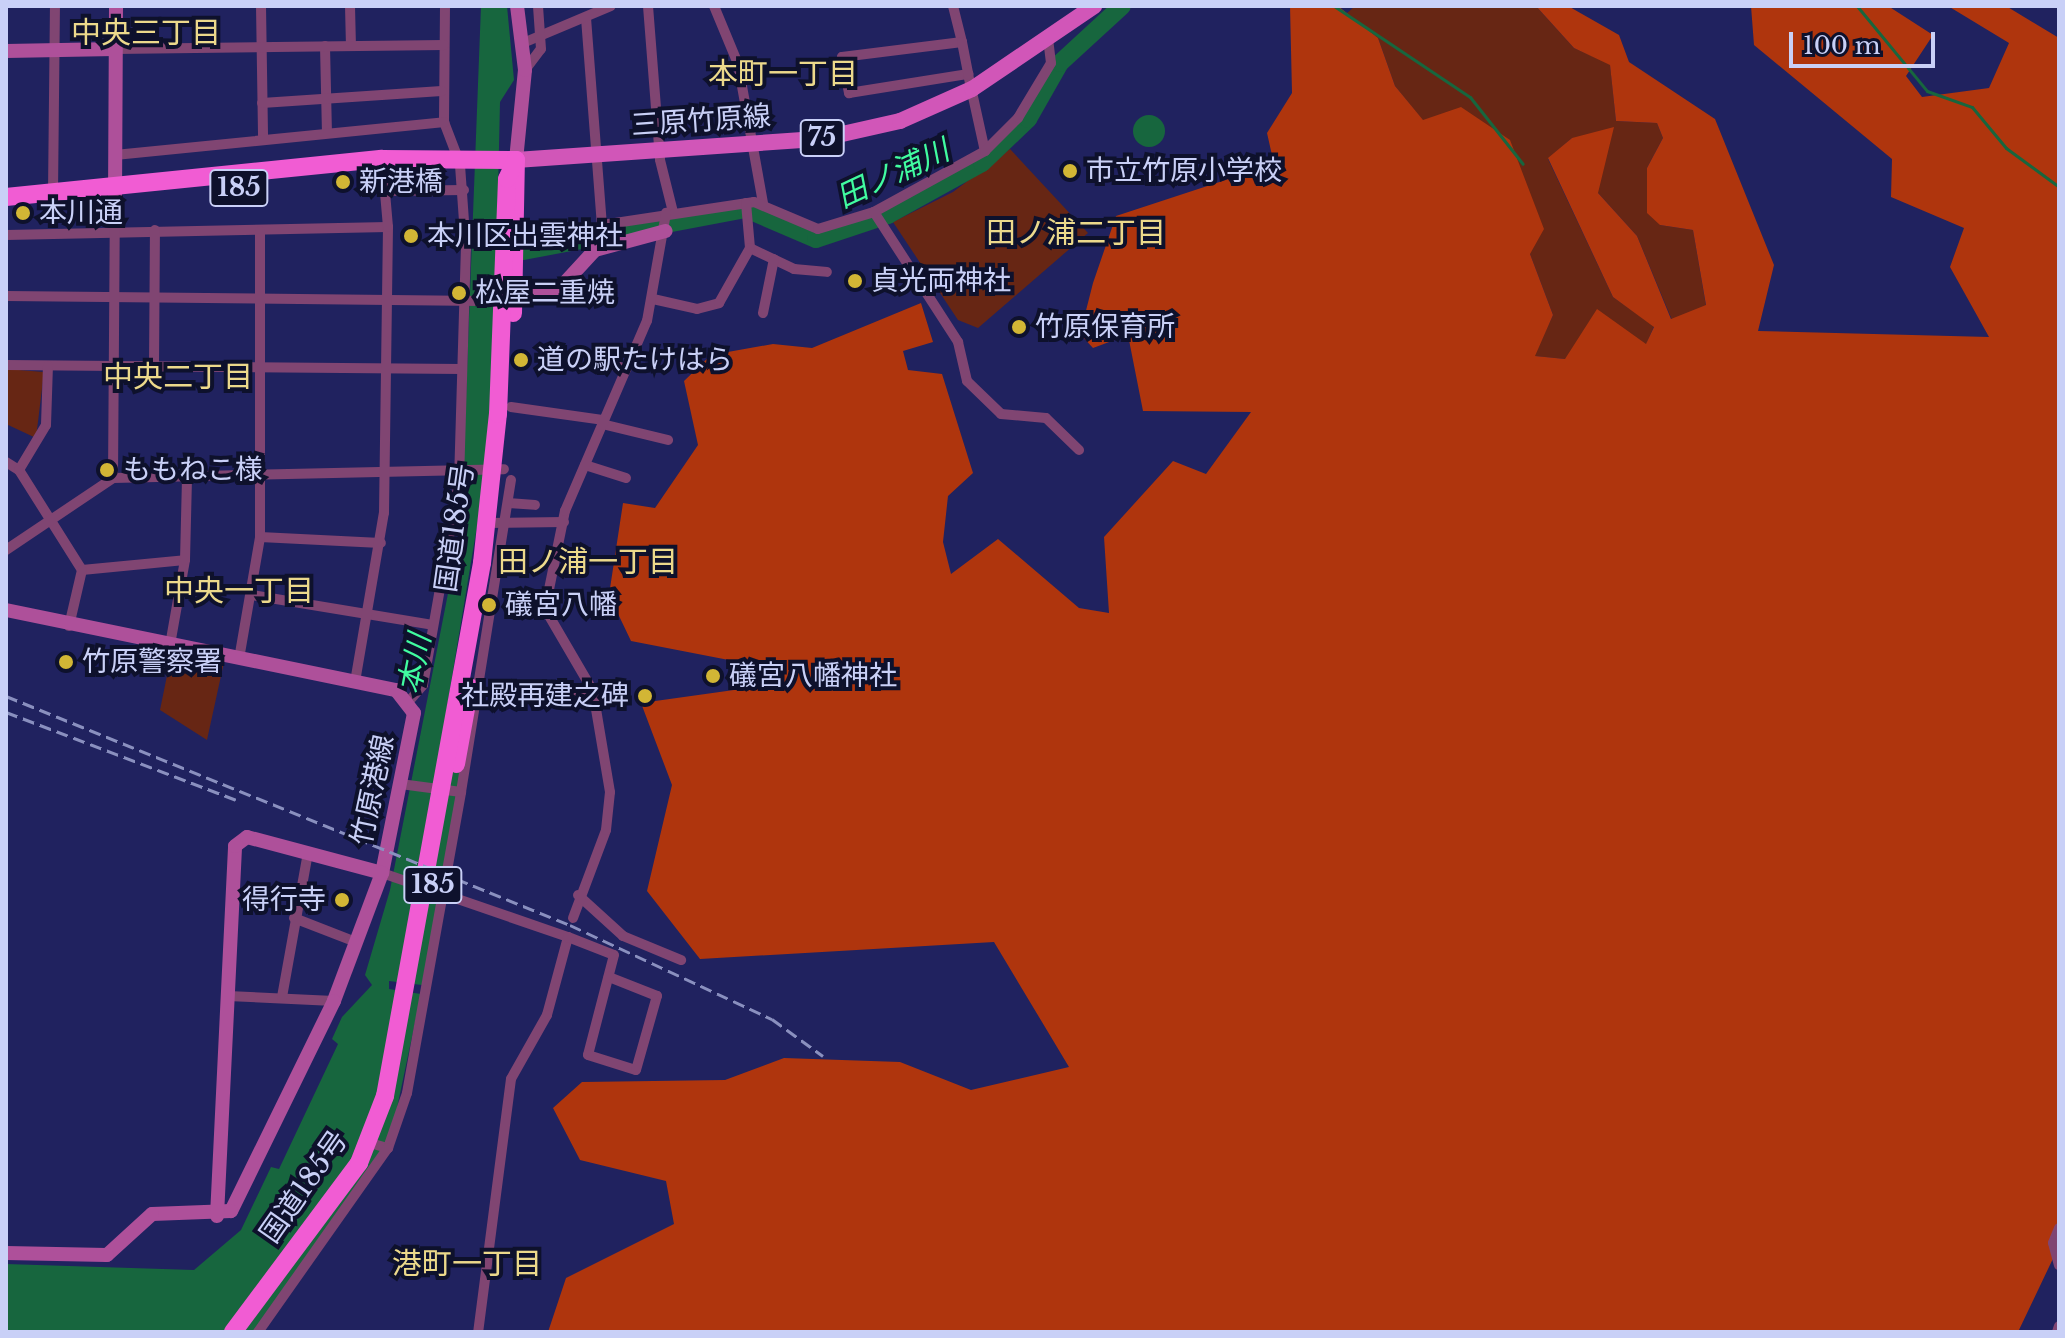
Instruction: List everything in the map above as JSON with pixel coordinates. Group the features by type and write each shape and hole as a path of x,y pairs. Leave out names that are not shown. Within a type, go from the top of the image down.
{"highway":[{"name":"185","path":"6,209 115,193 383,164 505,160"},
{"name":"国道185号","path":"460,715 474,692 497,523 504,300 512,239 505,160"},
{"name":"185","path":"6,197 115,193"},
{"name":"国道185号","path":"498,471 511,407 504,300"},
{"name":"国道185号","path":"246,1332 381,1146 497,523"},
{"name":"国道185号","path":"233,1332 381,1146"}],"main road":[{"name":"三原竹原線","path":"505,160 755,143 900,121 1048,39 1094,6"}],"street":[{"path":"53,193 55,6"},
{"path":"113,478 116,6"},
{"path":"261,6 263,140"},
{"path":"350,6 351,46"},
{"path":"410,700 423,685 461,468 462,369 468,299 464,160 444,122 445,6"},
{"path":"505,160 525,70 517,6"},
{"path":"525,70 541,49 538,6"},
{"path":"523,43 611,6"},
{"path":"573,918 578,895 611,808 593,691 548,624 564,522 653,299 667,220 648,6"},
{"path":"714,6 738,64 755,143 763,203"},
{"path":"953,6 985,151"},
{"path":"586,18 602,225 667,220 746,203 763,203 818,229 877,216 985,151 1018,118 1051,63 1048,39"},
{"path":"962,42 842,57 849,93 970,82"},
{"path":"6,51 444,45"},
{"path":"325,46 327,133"},
{"path":"262,103 442,91"},
{"path":"115,155 444,122"},
{"path":"355,682 381,543 388,227 383,164"},
{"path":"386,191 464,190"},
{"path":"653,299 697,309 719,303 750,248 746,203"},
{"path":"877,216 958,342 967,381 1001,414 1046,418 1079,450"},
{"path":"6,296 504,300 560,288 595,250 667,220"},
{"path":"6,235 113,230 260,231 388,227"},
{"path":"154,367 155,230"},
{"path":"239,659 260,537 260,231"},
{"path":"750,248 774,259 827,272"},
{"path":"763,313 774,259"},
{"path":"590,358 626,369"},
{"path":"6,365 462,369"},
{"path":"19,470 46,425 48,366"},
{"path":"511,407 603,422 668,440"},
{"path":"6,462 19,470 82,570 69,626"},
{"path":"585,465 626,478"},
{"path":"6,550 113,478 187,479 461,468 498,471 508,503 497,523 564,522"},
{"path":"170,645 185,560 187,479"},
{"path":"508,503 535,505"},
{"path":"260,537 381,543"},
{"path":"82,570 185,560"},
{"path":"252,595 433,625"},
{"name":"竹原港線","path":"6,610 69,626 355,682 410,700 404,784 387,876 356,942 334,1001 236,1203 217,1216"},
{"path":"258,1332 381,1146 407,1093 474,692 593,691"},
{"path":"404,784 459,792"},
{"path":"6,1253 107,1255 152,1214 217,1216 235,846 247,837 387,876 614,955 588,1055 636,1070 657,996 609,977"},
{"path":"282,997 308,852"},
{"path":"578,895 623,936 681,960"},
{"path":"294,918 356,942"},
{"path":"478,1332 511,1079 547,1015 568,937"},
{"path":"228,996 334,1001"},
{"path":"2059,1228 2053,1243 2059,1265"},
{"path":"2057,1332 2059,1326"}],"shaded area":[{"path":"481,6 507,6 514,80 500,102 494,372 479,514 446,713 472,717 422,985 389,981 389,989 421,994 393,1127 382,1155 253,1332 6,1332 6,1264 194,1270 241,1230 271,1167 279,1169 338,1044 332,1039 342,1017 372,985 365,975 390,890 461,527"},
{"path":"1290,6 1338,6 1378,38 1395,86 1423,120 1461,107 1510,140 1544,229 1530,254 1553,315 1535,356 1565,359 1597,309 1646,344 1654,327 1613,297 1548,158 1572,138 1614,127 1598,193 1637,236 1671,319 1706,305 1693,230 1660,225 1647,213 1647,168 1663,138 1657,123 1616,121 1610,65 1574,48 1536,6 1568,6 1619,35 1629,62 1715,119 1774,265 1758,331 1989,337 1950,267 1964,228 1891,197 1892,159 1754,45 1751,6 1888,6 1933,35 1906,76 1922,97 1989,88 2009,43 1948,6 2006,6 2059,38 2059,1246 2018,1332 548,1332 566,1278 674,1224 666,1181 580,1160 553,1108 582,1082 725,1080 784,1058 900,1062 971,1090 1069,1067 994,942 700,959 647,891 672,785 641,703 741,689 739,662 631,641 609,595 623,503 655,508 698,445 684,381 711,355 773,344 812,348 921,303 933,342 903,351 908,370 942,374 973,473 948,496 943,542 951,574 998,539 1079,608 1109,613 1104,537 1173,461 1206,474 1251,412 1143,411 1128,335 1093,348 1080,334 1093,283 1116,216 1274,164 1267,133 1292,93"},
{"path":"1355,6 1536,6 1574,48 1610,64 1616,121 1657,123 1663,138 1647,168 1660,225 1693,230 1706,306 1672,320 1637,236 1598,193 1572,138 1548,159 1613,297 1654,326 1646,345 1565,359 1534,356 1553,315 1530,254 1395,86 1378,38 1346,14"},
{"path":"1149,115 1160,120 1165,131 1160,142 1149,147 1138,142 1133,131 1138,120"},
{"path":"1010,149 1088,233 978,328 958,320 893,222 953,192"},
{"path":"6,369 44,372 36,438 6,424"},
{"path":"172,651 224,662 207,740 160,710"}],"waterway":[{"name":"田ノ浦川","path":"502,255 746,209 816,239 888,215 982,163 1028,119 1060,63 1122,6"},
{"path":"1334,6 1470,97 1523,164"},
{"path":"1857,6 1927,91 1972,107 2006,148 2059,187"}],"railway":[{"path":"6,696 570,925 772,1019 823,1056"},
{"path":"6,712 236,800"}],"place":[{"name":"市立竹原小学校","path":"1070,171"},
{"name":"新港橋","path":"343,182"},
{"name":"本川通","path":"23,213"},
{"name":"本川区出雲神社","path":"411,236"},
{"name":"貞光両神社","path":"855,281"},
{"name":"松屋二重焼","path":"459,293"},
{"name":"竹原保育所","path":"1019,327"},
{"name":"道の駅たけはら","path":"521,360"},
{"name":"ももねこ様","path":"107,470"},
{"name":"礒宮八幡","path":"489,605"},
{"name":"竹原警察署","path":"66,662"},
{"name":"礒宮八幡神社","path":"713,676"},
{"name":"社殿再建之碑","path":"645,696"},
{"name":"得行寺","path":"342,900"}],"district":[{"name":"中央三丁目","path":"146,33"},
{"name":"本町一丁目","path":"783,74"},
{"name":"田ノ浦二丁目","path":"1076,233"},
{"name":"中央二丁目","path":"178,377"},
{"name":"田ノ浦一丁目","path":"588,562"},
{"name":"中央一丁目","path":"239,591"},
{"name":"港町一丁目","path":"467,1264"}],"water label":[{"name":"本川","path":"415,664"}]}
